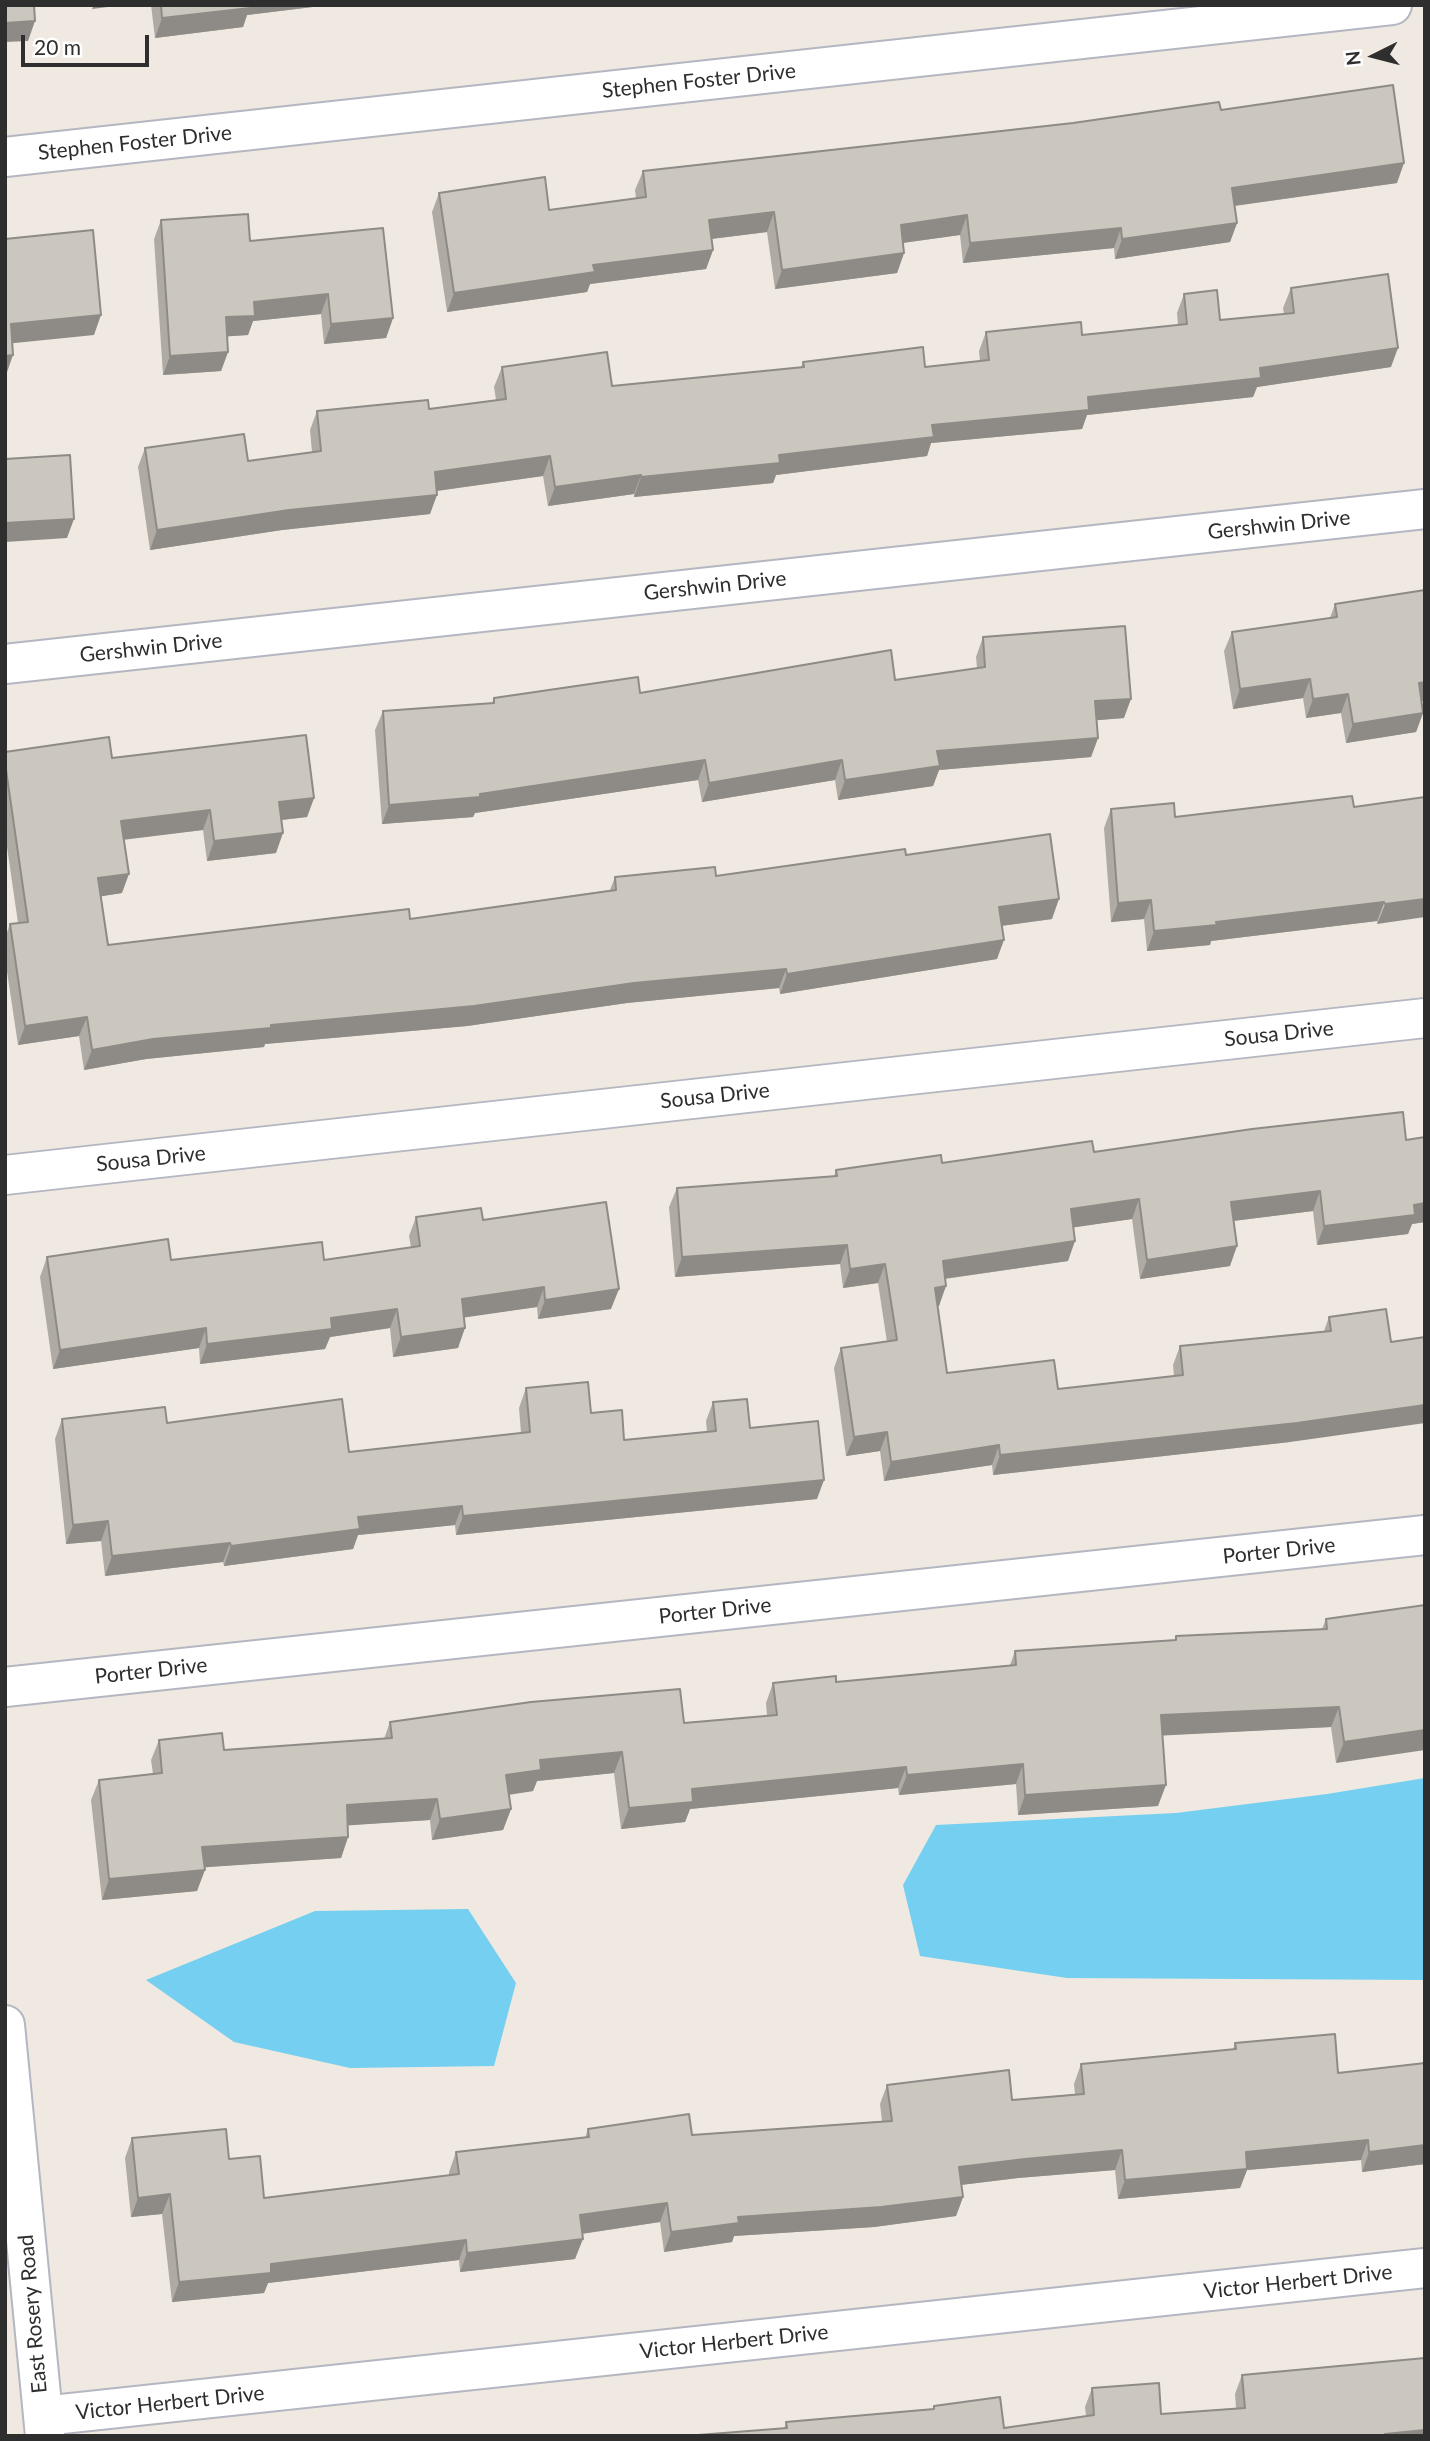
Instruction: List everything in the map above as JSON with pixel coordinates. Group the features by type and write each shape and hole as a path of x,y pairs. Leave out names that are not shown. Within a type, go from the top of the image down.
{"street":[{"name":"Stephen Foster Drive","path":"5,157 1392,5"},
{"name":"Gershwin Drive","path":"5,664 1425,509"},
{"name":"Sousa Drive","path":"5,1175 1425,1018"},
{"name":"Porter Drive","path":"5,1687 1425,1535"},
{"name":"East Rosery Road","path":"5,2025 44,2426"},
{"name":"Victor Herbert Drive","path":"44,2426 1425,2268"}],"water":[{"path":"1425,1778 1425,1980 1067,1978 920,1956 903,1885 936,1825 1176,1813 1327,1794"},
{"path":"468,1909 516,1983 494,2066 350,2068 234,2042 146,1980 315,1911"}],"building":[{"path":"5,5 34,5 35,21 5,23"},
{"path":"161,5 250,5 250,8 162,18"},
{"path":"1393,85 1404,163 1232,188 1237,223 1122,239 1121,228 970,243 967,215 901,225 904,253 782,270 774,212 709,220 713,250 593,265 595,272 454,293 439,193 545,177 549,210 646,197 643,171 1073,123 1219,102 1221,110"},
{"path":"248,214 250,241 383,228 393,318 331,324 328,294 254,302 255,316 226,317 228,352 170,356 161,220"},
{"path":"93,230 101,315 11,324 13,355 5,356 5,239"},
{"path":"1388,274 1398,348 1260,368 1261,378 1088,397 1089,410 932,425 934,437 779,455 780,463 641,475 555,487 550,456 435,472 437,495 289,510 157,530 145,448 244,434 248,461 321,451 317,411 428,400 429,409 506,399 502,367 607,352 612,386 804,367 803,362 923,347 925,367 989,360 986,332 1081,322 1082,335 1187,324 1184,294 1217,290 1220,320 1294,313 1291,288"},
{"path":"70,455 74,519 5,523 5,459"},
{"path":"1425,590 1425,682 1419,683 1423,713 1353,724 1348,694 1313,699 1310,679 1240,689 1232,632 1337,617 1335,604"},
{"path":"1125,626 1131,699 1095,701 1098,738 937,751 940,766 845,780 842,760 709,783 705,760 480,794 480,797 389,805 383,711 494,703 494,698 638,677 640,693 891,650 895,680 985,667 983,637"},
{"path":"306,735 314,798 279,802 283,833 214,841 210,810 121,821 129,874 98,878 108,945 409,909 410,919 616,890 615,877 715,867 716,876 905,849 906,855 1050,834 1059,899 999,907 1004,940 787,974 786,969 634,983 474,1006 153,1039 92,1050 87,1017 25,1026 10,924 28,922 5,752 109,737 112,758"},
{"path":"1352,796 1354,807 1425,797 1425,899 1154,931 1151,900 1118,903 1111,809 1174,803 1175,817"},
{"path":"1403,1112 1406,1140 1425,1137 1425,1203 1414,1205 1415,1215 1324,1226 1320,1191 1231,1202 1237,1246 1147,1260 1139,1199 1071,1209 1075,1241 943,1261 946,1286 935,1288 947,1373 1054,1360 1058,1389 1183,1375 1180,1346 1331,1331 1329,1317 1386,1309 1391,1342 1425,1337 1425,1405 1297,1423 1000,1455 999,1445 891,1462 887,1432 854,1437 841,1348 897,1340 885,1264 850,1269 847,1245 682,1257 677,1188 837,1176 836,1170 941,1155 942,1163 1092,1141 1094,1152 1252,1129"},
{"path":"606,1202 619,1289 545,1300 544,1287 462,1299 465,1328 401,1337 397,1309 331,1318 332,1329 207,1344 206,1328 60,1350 47,1257 168,1239 171,1260 322,1242 324,1260 420,1246 416,1217 481,1208 483,1220"},
{"path":"588,1382 591,1413 622,1410 624,1440 716,1431 713,1402 747,1399 750,1428 818,1421 824,1480 463,1516 462,1506 358,1517 360,1529 231,1546 230,1543 112,1556 108,1521 73,1525 62,1419 165,1407 167,1423 342,1399 349,1452 530,1432 526,1388"},
{"path":"1425,1605 1425,1730 1344,1742 1339,1707 1161,1715 1166,1785 1025,1795 1023,1764 907,1775 906,1767 692,1789 693,1802 629,1808 622,1752 540,1760 541,1770 506,1775 511,1809 440,1819 437,1799 347,1805 348,1837 202,1847 205,1870 109,1879 99,1780 162,1773 159,1740 222,1733 224,1750 392,1738 390,1722 531,1702 680,1689 684,1723 777,1715 773,1683 836,1676 836,1682 1016,1665 1015,1651 1176,1640 1176,1636 1327,1629 1326,1619"},
{"path":"1335,2034 1338,2073 1425,2063 1425,2145 1369,2152 1368,2140 1246,2152 1247,2169 1125,2180 1122,2150 1025,2159 959,2167 963,2197 881,2207 738,2217 739,2223 671,2232 667,2203 580,2215 583,2239 467,2253 466,2240 271,2264 271,2273 179,2282 170,2194 138,2198 132,2138 226,2129 229,2159 260,2156 264,2198 459,2174 456,2152 589,2137 588,2129 689,2114 692,2135 892,2121 887,2085 1009,2070 1012,2100 1084,2094 1081,2064 1236,2049 1235,2043"},
{"path":"1425,2358 1425,2430 1385,2434 1386,2436 685,2436 787,2428 786,2422 934,2409 934,2406 1000,2397 1004,2428 1094,2415 1092,2388 1159,2383 1161,2414 1245,2408 1242,2375"}]}
